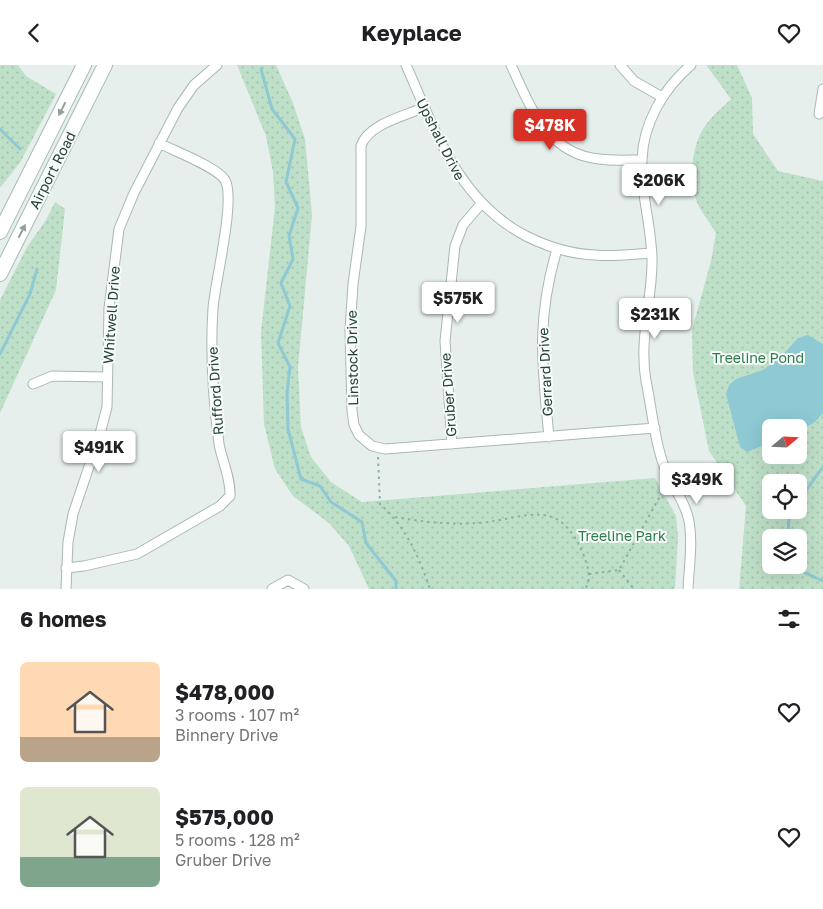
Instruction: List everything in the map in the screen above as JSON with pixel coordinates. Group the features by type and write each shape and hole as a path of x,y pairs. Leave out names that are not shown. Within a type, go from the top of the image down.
{"main road":[{"name":"Airport Road","path":"0,232 84,65"},
{"name":"Airport Road","path":"0,274 105,65"}],"street":[{"name":"Whitwell Drive","path":"66,589 70,529 75,507 105,419 109,308 120,229 125,212 159,143 188,92 217,65"},
{"name":"Upshall Drive","path":"406,65 451,165 481,204 514,229 557,249 605,256 652,253"},
{"path":"511,65 537,120 556,141 570,149 598,159 642,160"},
{"path":"620,65 634,81 662,97"},
{"path":"688,589 691,544 690,522 682,499 663,464 655,428 642,347 650,289 652,253 642,160 650,125 662,97 691,65"},
{"path":"819,114 823,89"},
{"name":"Linstock Drive","path":"424,107 374,129 363,140 361,226 353,284 350,336 352,411 354,425 359,435 378,449 655,428"},
{"name":"Rufford Drive","path":"66,568 84,566 137,554 220,506 230,496 216,426 212,352 213,308 226,220 227,188 219,173 159,143"},
{"name":"Gruber Drive","path":"452,444 445,341 455,246 463,225 481,204"},
{"name":"Gerrard Drive","path":"549,437 542,367 541,332 546,294 557,249"},
{"path":"33,384 52,376 107,377"},
{"path":"272,589 288,580 304,589"}],"path":[{"path":"378,457 380,504 395,517 419,558 430,589"},
{"path":"619,570 664,489"},
{"path":"395,517 425,523 479,523 526,514 548,516 568,526 577,539 589,569 586,589"},
{"path":"589,574 619,570"},
{"path":"619,570 634,589"}],"green space":[{"path":"0,65 18,65 26,76 56,94 21,161 0,188"},
{"name":"Treeline Park","path":"237,65 276,65 293,103 305,139 312,215 298,368 301,427 311,457 331,482 362,502 655,478 676,516 678,537 675,589 369,589 349,546 329,523 293,496 275,469 264,424 261,332 275,207 273,172 266,136"},
{"name":"Treeline Pond","path":"706,65 737,65 752,98 753,134 778,171 823,181 823,589 739,589 746,506 709,451 693,372 692,330 711,261 716,233 699,207 692,179 692,169 698,139 712,118 731,99"},
{"path":"55,202 65,209 56,290 0,413 0,300 27,247 46,220"}],"water":[{"path":"808,335 823,344 823,413 815,422 808,426 808,419 762,419 762,446 747,452 740,447 726,394 729,385 736,379 763,370 782,356 798,338"}],"waterway":[{"path":"261,69 272,109 295,139 286,182 298,208 289,236 293,259 281,283 290,306 278,343 290,367 287,393 288,429 301,479 320,486 331,502 362,522 366,543 396,581 396,589"},
{"path":"0,129 20,149"},
{"path":"0,354 30,294 37,269"},
{"path":"807,489 823,467"},
{"path":"788,529 789,519"},
{"path":"807,574 823,581"}]}
